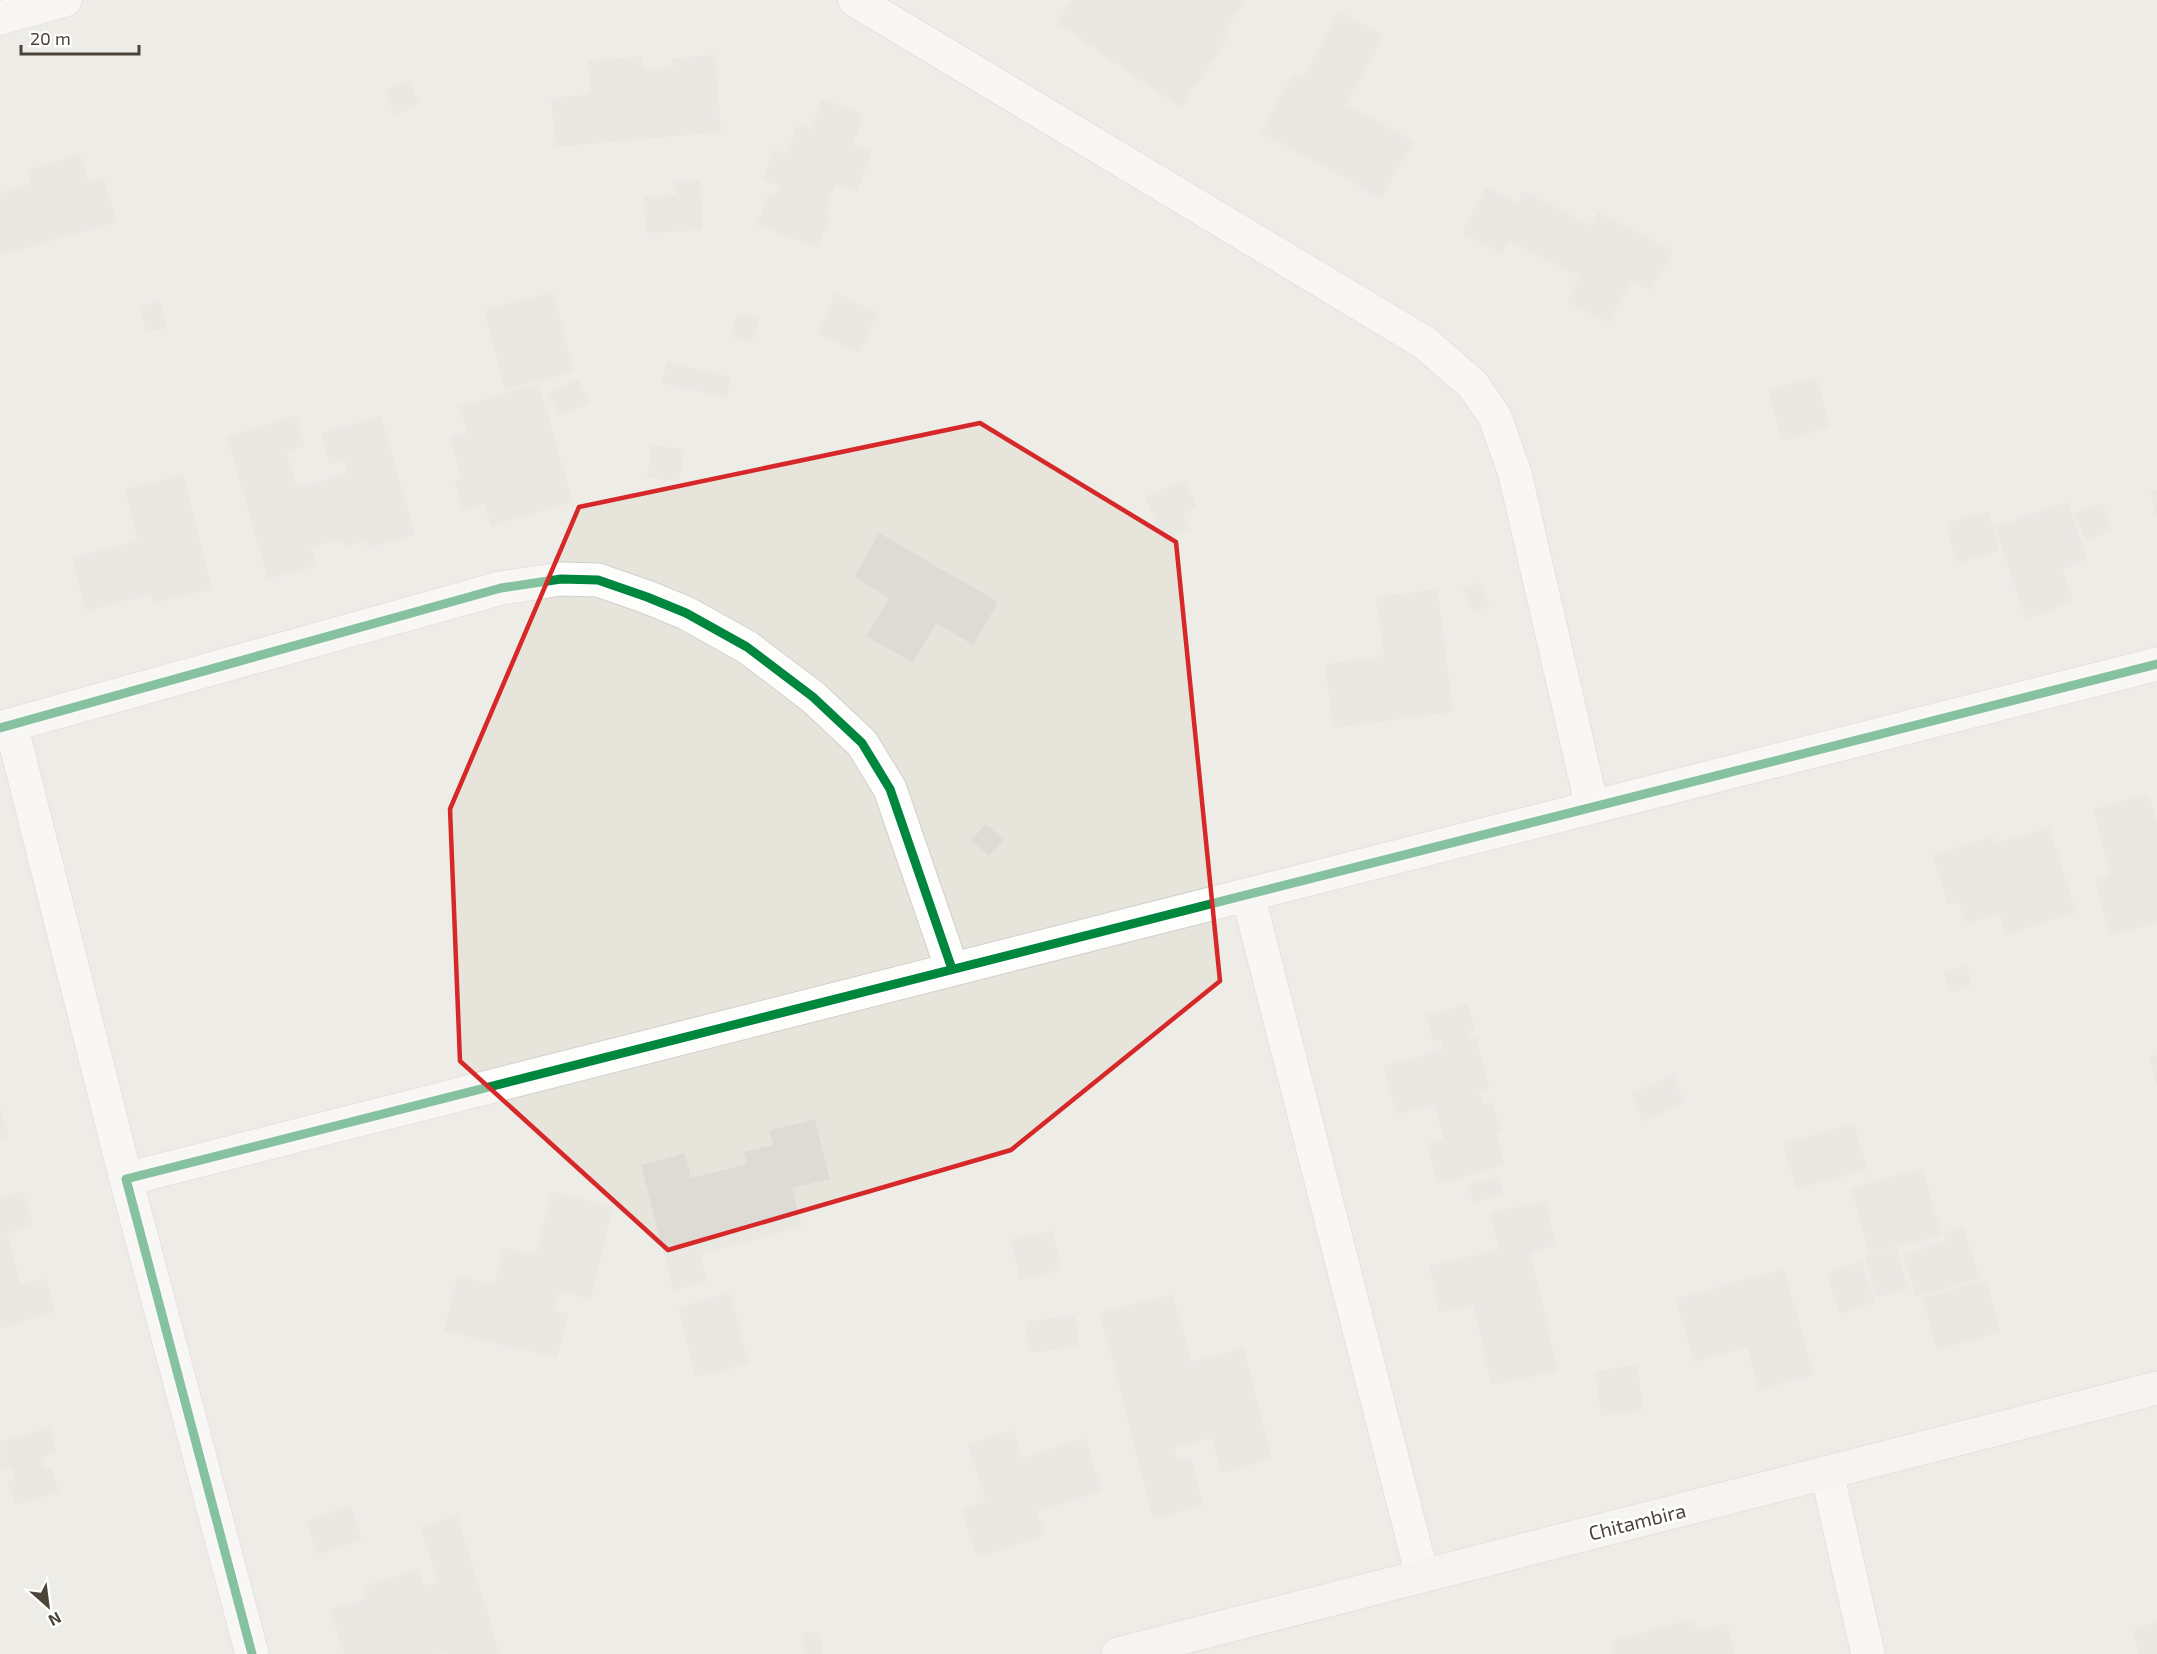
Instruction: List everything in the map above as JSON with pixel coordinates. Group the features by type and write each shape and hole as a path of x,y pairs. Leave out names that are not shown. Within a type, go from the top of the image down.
{"street":[{"path":"0,18 65,0"},
{"path":"855,0 1425,343 1473,385 1495,417 1515,474 1592,807"},
{"path":"252,1654 5,727 501,588 561,579 598,580 686,613 747,647 813,697 862,743 890,789 952,969"},
{"path":"126,1179 2157,664"},
{"path":"1248,895 1422,1575"},
{"name":"Chitambira","path":"1118,1654 1165,1648 1422,1575 2157,1388"},
{"path":"1827,1473 1868,1654"}],"highlighted area":[{"path":"980,423 1176,542 1220,981 1011,1150 668,1250 460,1061 450,809 579,507"}],"shaded area":[{"path":"0,0 2157,0 2157,1654 0,1654"}],"building":[{"path":"1072,0 1244,1 1222,34 1228,37 1181,107 1057,23"},
{"path":"1340,11 1384,36 1346,104 1413,141 1381,198 1261,132 1294,73 1303,78"},
{"path":"715,55 721,132 556,147 551,98 591,94 588,61 642,56 644,70 674,67 672,58"},
{"path":"409,80 419,104 395,115 384,90"},
{"path":"822,99 864,114 853,144 872,151 857,192 835,184 825,213 830,215 818,247 757,225 768,195 774,197 779,186 763,180 774,150 787,154 797,125 811,129"},
{"path":"80,154 88,182 104,178 116,222 0,255 0,193 31,184 27,170"},
{"path":"700,180 702,230 646,233 644,197 676,195 675,182"},
{"path":"1486,187 1517,203 1524,191 1591,226 1598,212 1673,251 1651,291 1631,280 1609,323 1567,302 1580,277 1509,241 1502,254 1462,233"},
{"path":"553,292 573,372 505,389 484,310"},
{"path":"836,293 878,313 859,353 817,333"},
{"path":"161,302 166,328 146,332 140,306"},
{"path":"738,313 759,319 752,342 731,336"},
{"path":"667,362 731,377 726,398 661,383"},
{"path":"1816,377 1830,427 1782,441 1768,391"},
{"path":"578,379 589,403 560,416 549,392"},
{"path":"539,384 573,502 491,526 484,504 463,510 454,481 462,479 450,437 467,432 459,406"},
{"path":"296,416 304,447 286,452 297,488 348,473 344,460 330,465 321,433 381,416 415,535 368,548 365,540 344,547 342,539 311,547 316,566 268,579 227,436"},
{"path":"652,445 684,449 679,482 647,477"},
{"path":"183,475 212,589 153,603 151,594 85,611 72,558 138,541 125,489"},
{"path":"1185,479 1197,507 1183,513 1190,529 1165,541 1145,497"},
{"path":"2157,490 2157,515 2156,515 2150,491"},
{"path":"2068,502 2087,560 2062,569 2073,602 2026,619 1995,527"},
{"path":"2103,503 2113,530 2086,541 2075,514"},
{"path":"1988,511 1999,551 1957,563 1946,523"},
{"path":"879,533 998,602 973,645 936,623 913,663 866,636 889,598 854,577"},
{"path":"1479,582 1490,605 1474,613 1462,590"},
{"path":"1437,589 1453,712 1333,728 1325,664 1384,656 1376,597"},
{"path":"2148,794 2157,823 2157,923 2110,935 2095,880 2111,875 2093,809"},
{"path":"986,824 1004,840 989,856 971,840"},
{"path":"2049,827 2076,912 2006,934 1999,913 1966,923 1959,902 1948,905 1933,855 1993,836 1995,844"},
{"path":"1966,965 1972,985 1950,993 1943,973"},
{"path":"1468,1004 1475,1030 1467,1032 1469,1039 1476,1037 1490,1088 1479,1091 1483,1104 1493,1102 1501,1131 1496,1133 1505,1165 1438,1184 1427,1144 1444,1140 1434,1104 1397,1115 1384,1066 1443,1050 1441,1040 1433,1041 1426,1015"},
{"path":"2157,1055 2157,1084 2156,1084 2150,1057"},
{"path":"1673,1075 1685,1102 1643,1122 1631,1094"},
{"path":"0,1107 9,1138 0,1141"},
{"path":"815,1119 830,1179 792,1188 802,1227 700,1254 707,1282 673,1290 641,1165 685,1153 691,1178 747,1164 744,1152 773,1145 769,1131"},
{"path":"1854,1124 1867,1170 1796,1189 1783,1143"},
{"path":"1923,1168 1941,1235 1869,1254 1851,1188"},
{"path":"1500,1177 1504,1194 1473,1202 1468,1185"},
{"path":"23,1191 33,1226 7,1233 21,1285 46,1278 55,1312 0,1328 0,1198"},
{"path":"552,1192 613,1207 591,1299 559,1292 554,1311 568,1314 557,1358 444,1331 457,1276 495,1284 504,1248 536,1256"},
{"path":"1546,1201 1556,1246 1530,1252 1558,1371 1492,1385 1473,1305 1440,1313 1429,1266 1499,1250 1490,1213"},
{"path":"1963,1226 1980,1278 1916,1297 1903,1255 1946,1241 1943,1233"},
{"path":"1053,1230 1061,1270 1020,1280 1011,1240"},
{"path":"1896,1248 1909,1288 1877,1298 1865,1257"},
{"path":"1861,1261 1875,1302 1840,1314 1827,1274"},
{"path":"1784,1269 1814,1375 1759,1390 1747,1347 1694,1362 1676,1299"},
{"path":"1986,1280 2001,1332 1937,1350 1922,1298"},
{"path":"731,1293 749,1364 696,1377 678,1307"},
{"path":"1173,1294 1191,1362 1244,1348 1272,1459 1221,1473 1212,1438 1174,1448 1178,1461 1191,1458 1203,1506 1153,1519 1100,1313"},
{"path":"1075,1315 1079,1346 1029,1353 1025,1322"},
{"path":"1637,1365 1643,1410 1601,1416 1595,1371"},
{"path":"50,1427 57,1453 41,1458 44,1470 52,1468 59,1492 15,1505 8,1481 15,1478 12,1467 1,1470 0,1442"},
{"path":"1013,1430 1022,1459 1085,1438 1102,1491 1037,1512 1045,1535 977,1557 962,1509 986,1501 968,1445"},
{"path":"350,1505 362,1540 318,1555 306,1521"},
{"path":"457,1515 500,1654 447,1654 446,1651 435,1654 344,1654 330,1610 366,1599 362,1587 419,1569 424,1586 438,1582 421,1527"},
{"path":"1693,1619 1697,1631 1727,1623 1735,1654 1610,1654 1615,1652 1612,1641"},
{"path":"2157,1622 2157,1654 2139,1654 2132,1630"},
{"path":"819,1631 823,1654 805,1654 801,1634"}],"cycle path":[{"path":"0,728 501,588 561,579 598,580 686,613 747,647 813,697 862,743 890,789 952,969"},
{"path":"252,1654 126,1179 2157,664"}]}
